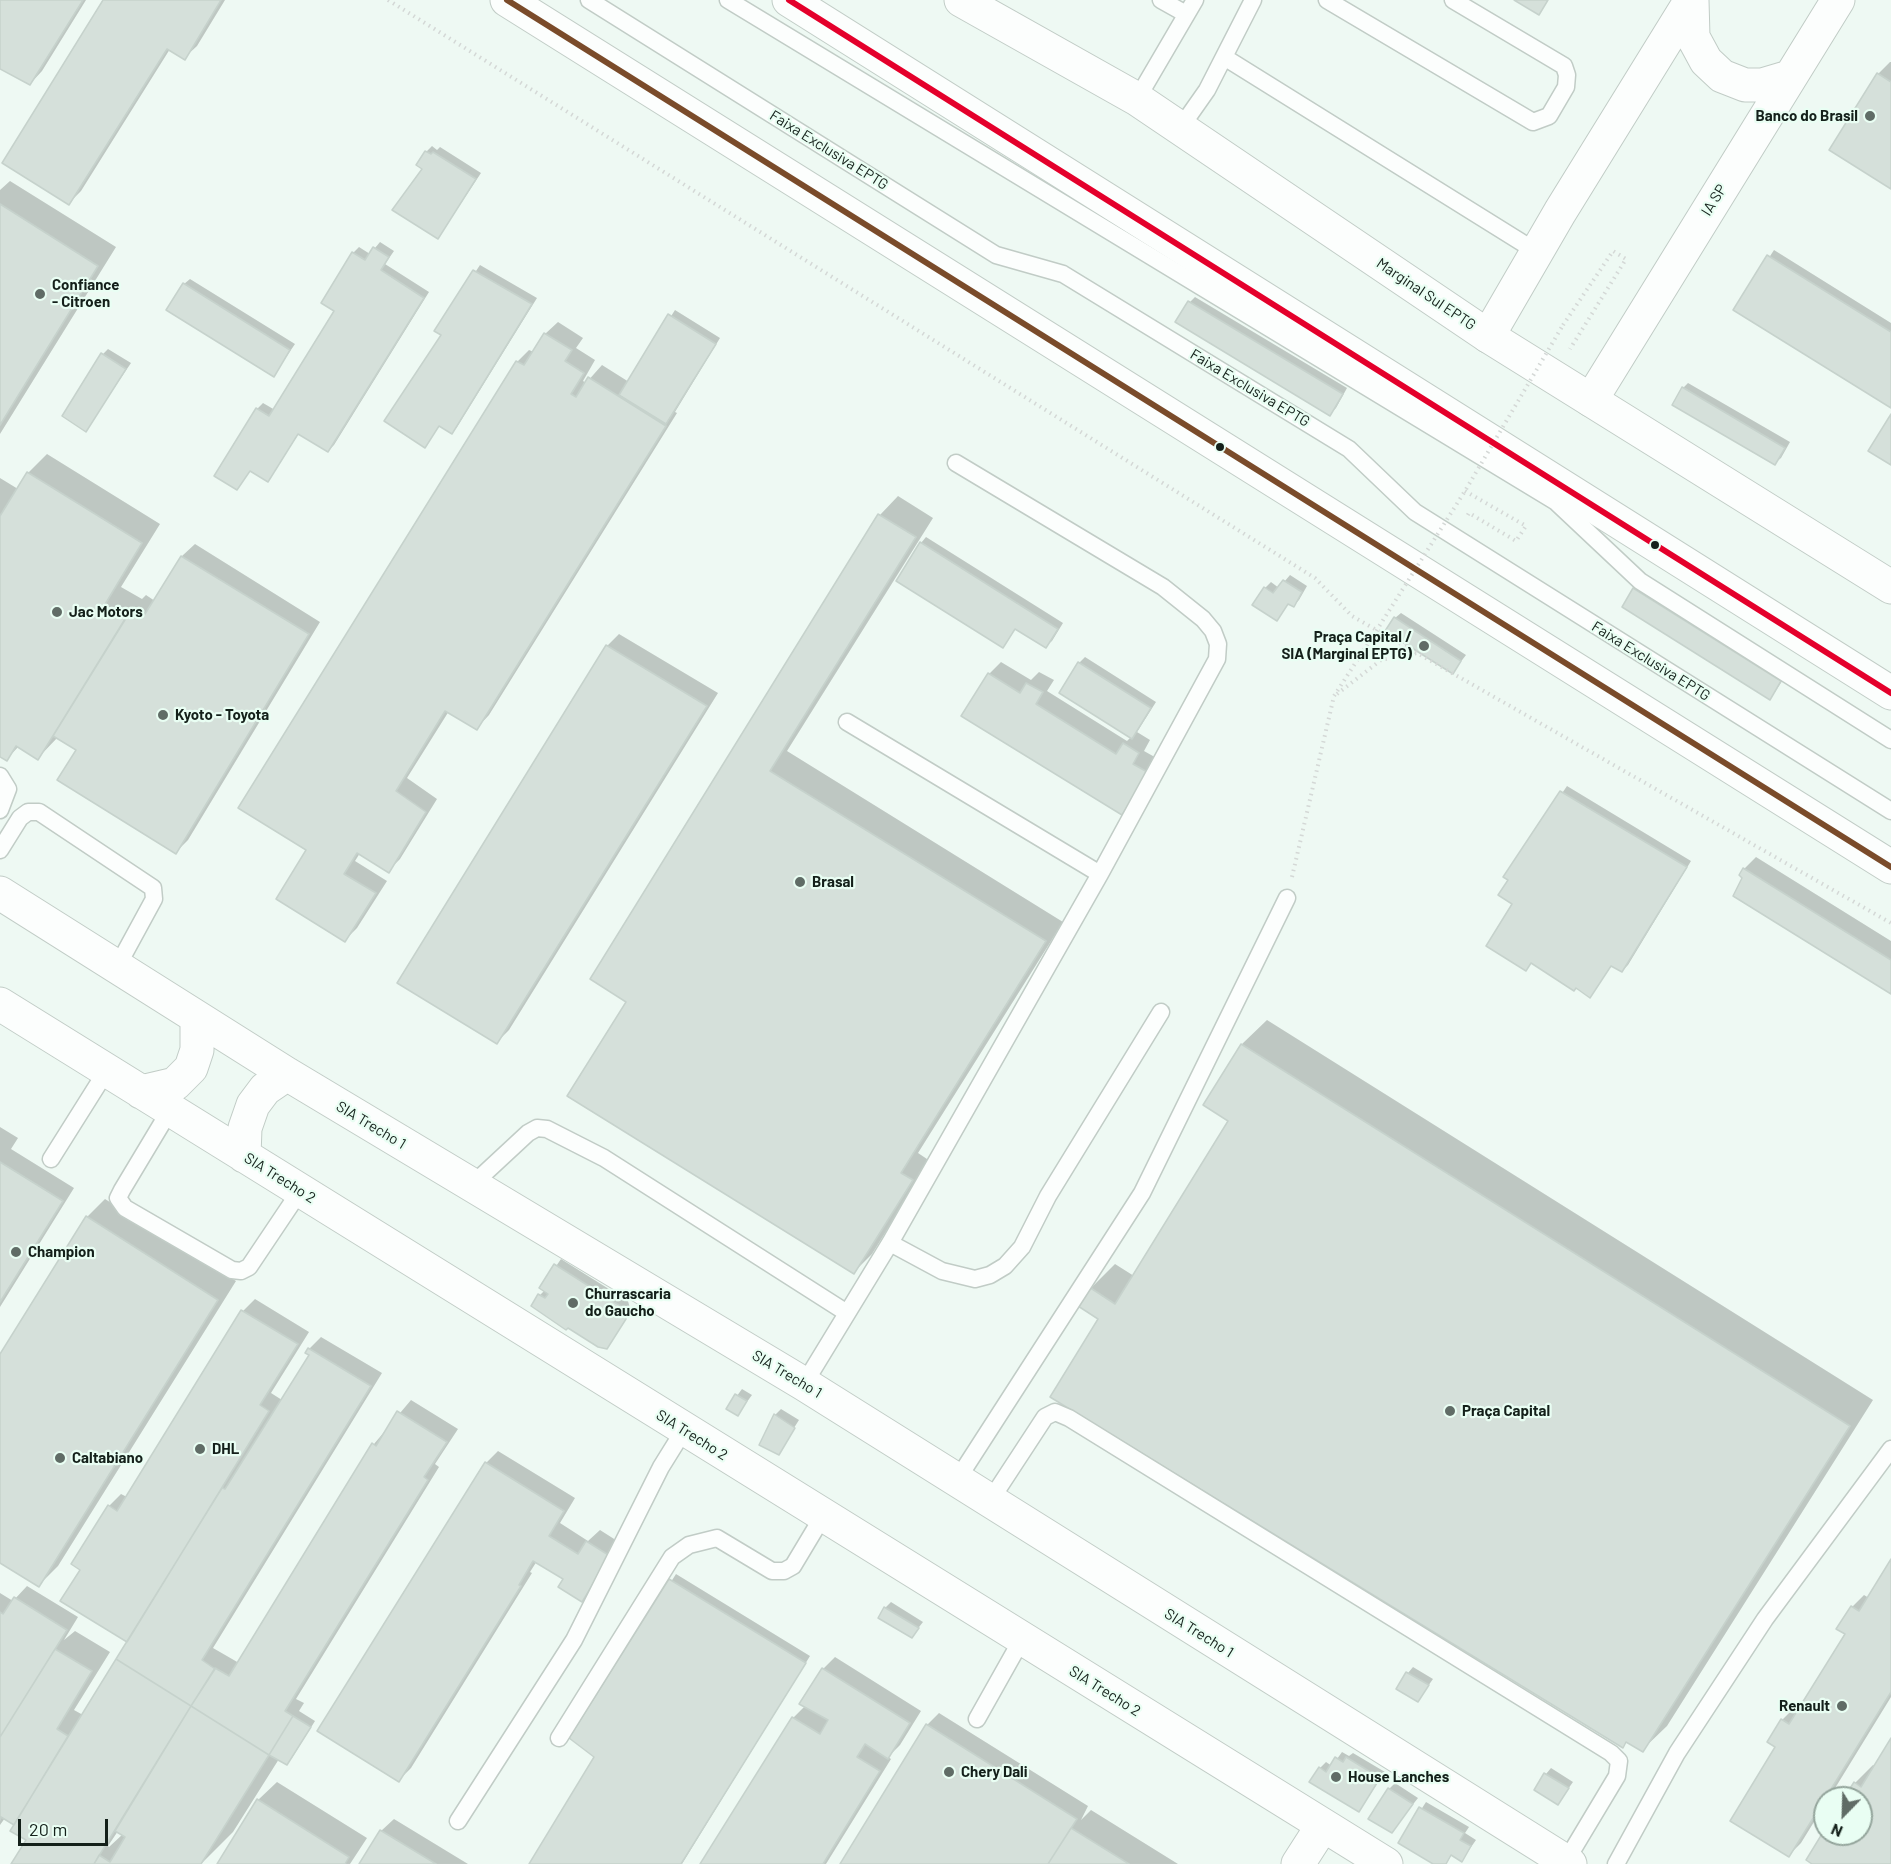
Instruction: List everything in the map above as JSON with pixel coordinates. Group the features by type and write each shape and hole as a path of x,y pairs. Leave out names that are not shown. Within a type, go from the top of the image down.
{"main road":[{"path":"507,0 1891,867"},
{"path":"789,0 1891,693"},
{"name":"Marginal Sul EPTG","path":"961,0 1137,99 1488,336 1891,587"},
{"path":"1692,0 1693,37 1706,61 1722,76 1745,85 1762,85 1789,77"},
{"path":"1488,336 1692,0"},
{"name":"IA SP","path":"1591,400 1838,0"},
{"name":"SIA Trecho 1","path":"0,893 287,1074 804,1384 1568,1863"},
{"name":"SIA Trecho 2","path":"0,1004 1386,1864"},
{"path":"141,1092 175,1084 191,1068 197,1050 197,1018"},
{"path":"244,1156 245,1128 253,1105 265,1089 287,1074"},
{"path":"1298,1864 1323,1825"}],"lane":[{"name":"Faixa Exclusiva EPTG","path":"589,0 996,255 1063,274 1349,449 1416,512 1891,811"},
{"path":"728,0 1556,502 1640,581 1891,740"},
{"path":"1137,99 1190,7 1161,0"},
{"path":"1181,127 1207,90 1253,0"},
{"path":"1327,0 1533,122 1549,116 1566,87 1567,75 1564,66 1453,0"},
{"path":"1224,57 1537,252"},
{"path":"804,1384 890,1243 1100,874 1211,674 1217,659 1218,644 1203,619 1163,587 956,463"},
{"path":"847,722 1100,874"},
{"path":"0,776 8,789 0,810"},
{"path":"0,850 20,818 28,812 39,812 153,888 153,899 117,967"},
{"path":"957,1480 1143,1193 1287,898"},
{"path":"890,1243 942,1271 975,1279 990,1275 1005,1266 1022,1247 1048,1196 1161,1012"},
{"path":"51,1159 107,1070"},
{"path":"170,1110 118,1198 124,1208 232,1270 241,1271 249,1267 300,1191"},
{"path":"472,1185 528,1132 537,1128 548,1129 604,1158 847,1313"},
{"path":"990,1501 1044,1417 1055,1412 1069,1418 1611,1753 1619,1761 1617,1776 1568,1863"},
{"path":"458,1821 574,1640 661,1467 684,1430"},
{"path":"1616,1864 1677,1753 1765,1619 1891,1449"},
{"path":"559,1738 672,1557 689,1545 717,1538 772,1571 784,1571 793,1566 822,1516"},
{"path":"977,1719 1022,1639"}],"path":[{"path":"388,0 1315,578 1352,615 1891,923"},
{"path":"1287,898 1334,696 1465,491 1563,325 1613,251 1626,259 1570,349"},
{"path":"1460,526 1469,513 1516,542 1526,526 1465,491"},
{"path":"1334,696 1381,660 1418,653"}],"building":[{"path":"0,0 83,0 30,85 0,69"},
{"path":"103,0 221,0 185,60 167,49 69,205 2,163"},
{"path":"1514,0 1548,0 1539,15"},
{"name":"Banco do Brasil","path":"1877,73 1891,82 1891,189 1829,150"},
{"path":"425,151 431,154 433,152 476,179 438,239 392,210 422,169 416,165"},
{"name":"Confiance - Citroen","path":"0,204 98,266 0,425"},
{"path":"373,247 389,257 381,270 424,298 328,452 298,434 268,482 250,471 237,490 214,476 256,408 269,416 334,311 321,303 352,252 365,260"},
{"path":"1767,255 1891,332 1891,408 1733,310"},
{"path":"473,270 532,304 452,434 439,426 425,448 384,421 441,335 434,331"},
{"path":"183,283 290,350 274,377 166,310"},
{"path":"1188,301 1343,394 1330,416 1175,322"},
{"path":"668,314 716,344 666,424 619,395"},
{"path":"544,333 572,350 565,361 584,373 571,394 576,397 588,377 666,426 477,730 445,711 396,791 426,812 389,873 357,853 344,874 376,893 345,942 276,899 306,850 238,808 516,361 524,365"},
{"path":"101,353 126,369 86,432 62,416"},
{"path":"1682,387 1785,448 1775,465 1672,405"},
{"path":"1891,414 1891,465 1868,451"},
{"name":"Jac Motors","path":"27,472 142,543 104,606 125,619 38,760 16,746 7,761 0,757 0,516"},
{"name":"Brasal","path":"878,514 916,537 770,771 1046,941 901,1173 913,1180 854,1274 567,1096 626,1002 590,979"},
{"path":"920,542 1058,629 1046,648 1015,629 1003,648 896,581"},
{"name":"Kyoto - Toyota","path":"181,556 309,634 176,854 57,780 76,750 53,736 133,607 145,614"},
{"path":"1283,580 1302,592 1294,607 1288,604 1277,621 1252,605 1264,587 1273,593"},
{"path":"1633,588 1781,681 1770,700 1622,607"},
{"name":"Praça Capital / SIA (Marginal EPTG)","path":"1394,617 1461,661 1453,674 1385,631"},
{"path":"606,645 707,706 497,1044 397,983"},
{"path":"1078,662 1151,708 1132,739 1059,693"},
{"path":"988,673 1020,693 1026,683 1043,692 1036,704 1116,754 1123,743 1139,753 1133,764 1149,773 1122,815 961,716"},
{"path":"1560,791 1687,867 1622,972 1611,966 1590,998 1576,988 1574,991 1531,963 1526,971 1486,946 1512,904 1498,895 1508,880 1503,877"},
{"path":"1743,868 1891,960 1891,994 1733,896 1742,878 1739,875"},
{"name":"Praça Capital","path":"1241,1044 1850,1426 1643,1752 1626,1742 1623,1748 1050,1397 1098,1319 1078,1306 1089,1287 1115,1304 1228,1121 1203,1105"},
{"name":"Champion","path":"0,1162 63,1201 0,1302"},
{"name":"Caltabiano","path":"86,1216 218,1300 39,1587 0,1563 0,1354"},
{"path":"554,1264 622,1307 626,1319 607,1349 598,1347 568,1328 566,1330 531,1306 538,1294 545,1298 548,1294 539,1288"},
{"name":"DHL","path":"241,1310 298,1344 260,1405 269,1411 127,1642 60,1601 80,1570 71,1564 108,1505 117,1511"},
{"path":"308,1348 371,1386 202,1660 215,1669 191,1706 116,1659 222,1488 225,1489 309,1355 305,1353"},
{"path":"735,1394 747,1401 738,1416 726,1409"},
{"path":"397,1411 447,1442 424,1477 428,1480 285,1711 293,1716 269,1755 191,1706 215,1668 229,1676 372,1443 376,1446"},
{"path":"774,1414 795,1428 779,1455 759,1445"},
{"path":"485,1462 564,1511 549,1536 578,1554 586,1541 610,1556 582,1602 558,1587 563,1579 533,1561 519,1585 521,1586 399,1782 317,1731"},
{"name":"Renault","path":"1891,1559 1891,1692 1833,1786 1813,1786 1813,1818 1789,1857 1730,1821 1775,1747 1767,1742 1781,1719 1789,1724 1845,1634 1836,1629 1851,1606 1859,1611"},
{"path":"669,1579 806,1663 681,1864 529,1864 594,1757 569,1738"},
{"path":"14,1597 67,1630 0,1737 0,1612 3,1614"},
{"path":"884,1607 919,1628 912,1638 878,1618"},
{"path":"55,1649 92,1671 57,1729 68,1736 14,1825 1,1817 0,1820 0,1737"},
{"path":"116,1659 191,1706 94,1864 11,1864 26,1840 10,1831"},
{"path":"822,1668 910,1723 888,1759 865,1744 857,1757 880,1771 823,1864 700,1864 792,1717 820,1734 828,1720 799,1704"},
{"path":"1406,1672 1429,1685 1418,1702 1396,1689"},
{"path":"191,1706 269,1755 201,1864 94,1864 99,1855 110,1862 125,1837 115,1831"},
{"path":"293,1716 311,1727 287,1765 269,1755"},
{"name":"Chery Dali","path":"926,1724 1077,1819 1048,1864 840,1864"},
{"path":"1891,1738 1891,1864 1812,1864 1806,1860 1815,1846 1873,1846 1873,1786 1862,1786"},
{"path":"1335,1757 1343,1762 1346,1757 1380,1778 1359,1812 1309,1782 1319,1767 1326,1772"},
{"path":"1544,1773 1569,1788 1558,1805 1534,1790"},
{"path":"1388,1788 1413,1804 1392,1833 1368,1819"},
{"path":"257,1799 349,1857 345,1864 217,1864"},
{"path":"1419,1807 1464,1833 1460,1840 1471,1846 1462,1862 1451,1855 1446,1864 1433,1864 1398,1843"},
{"path":"1071,1828 1129,1864 1048,1864"},
{"path":"380,1830 436,1864 359,1864"}],"transit line":[{"path":"507,0 1891,867"},
{"path":"789,0 1891,693"}],"place":[{"name":"Banco do Brasil","path":"1870,116"},
{"name":"Confiance - Citroen","path":"40,294"},
{"name":"Jac Motors","path":"57,612"},
{"name":"Praça Capital / SIA (Marginal EPTG)","path":"1424,646"},
{"name":"Kyoto - Toyota","path":"163,715"},
{"name":"Brasal","path":"800,882"},
{"name":"Champion","path":"16,1252"},
{"name":"Churrascaria do Gaucho","path":"573,1303"},
{"name":"Praça Capital","path":"1450,1411"},
{"name":"DHL","path":"200,1449"},
{"name":"Caltabiano","path":"60,1458"},
{"name":"Renault","path":"1842,1706"},
{"name":"Chery Dali","path":"949,1772"},
{"name":"House Lanches","path":"1336,1777"}]}
